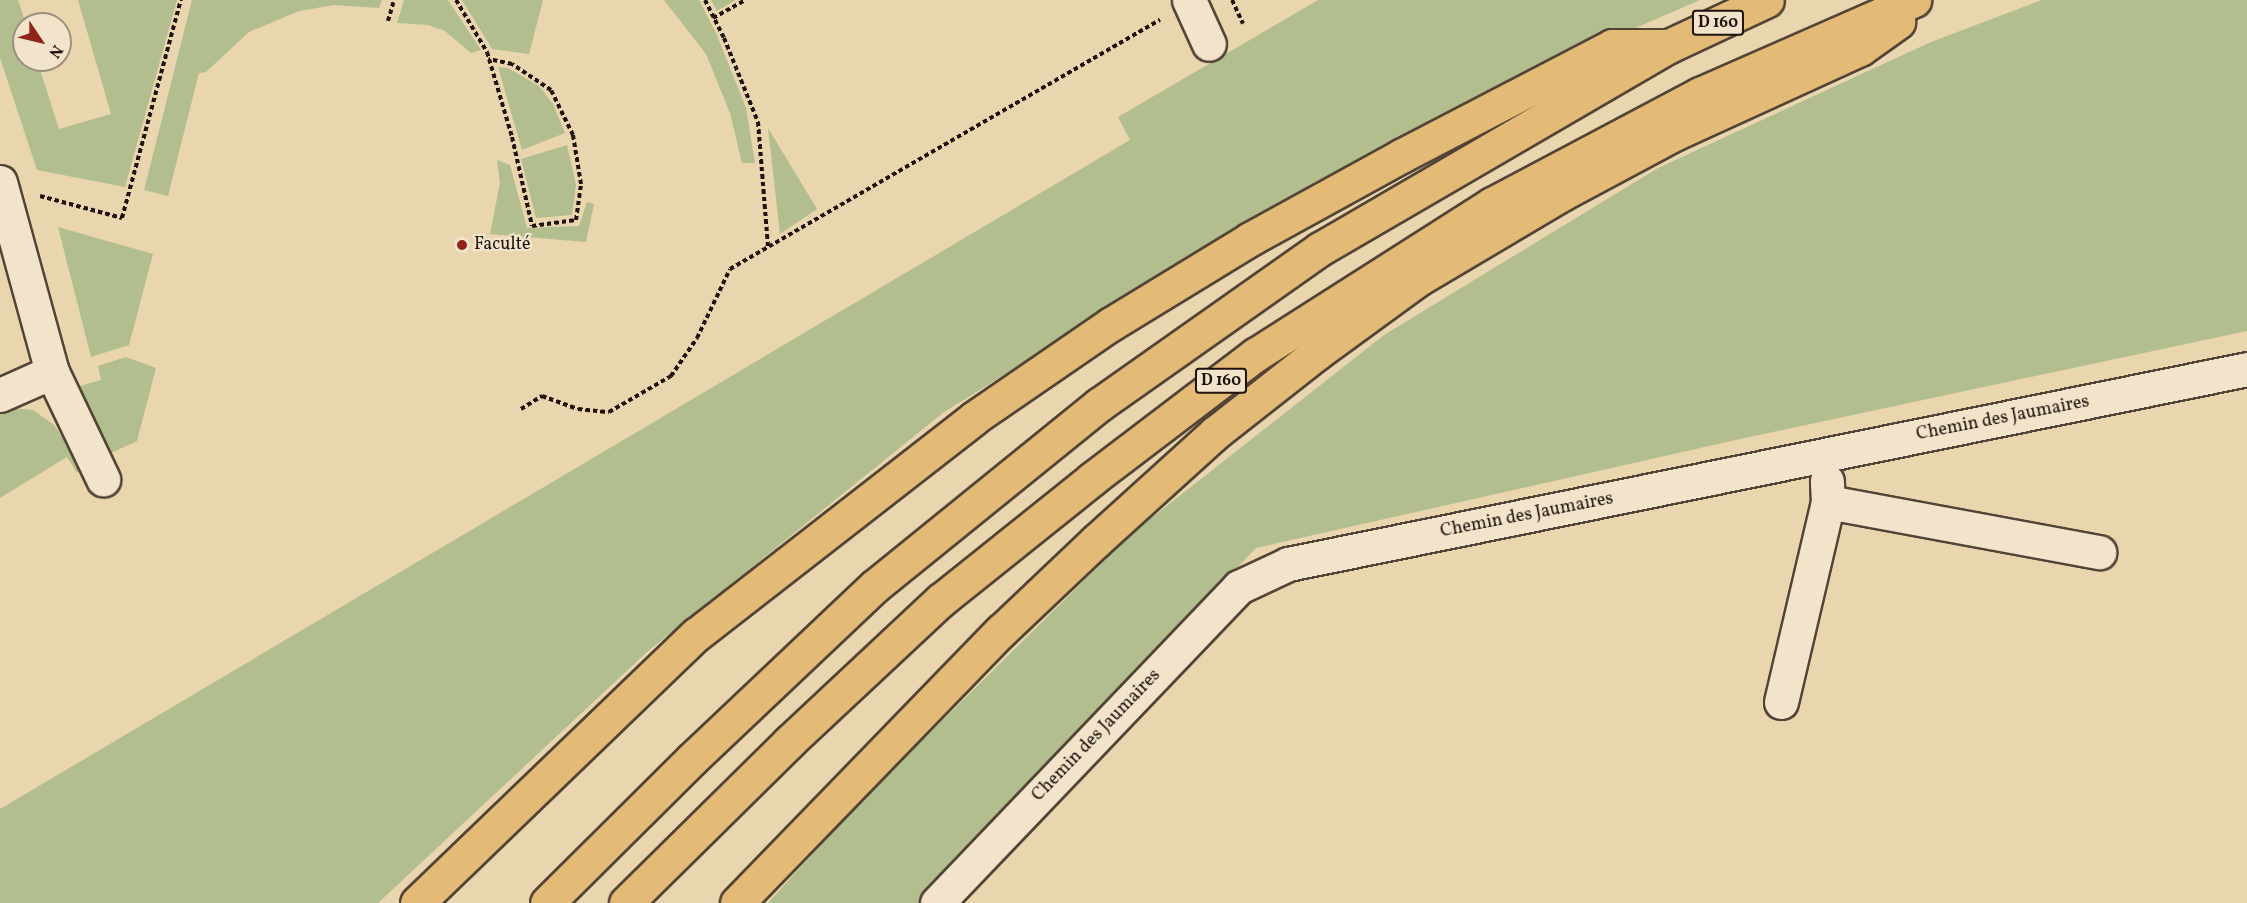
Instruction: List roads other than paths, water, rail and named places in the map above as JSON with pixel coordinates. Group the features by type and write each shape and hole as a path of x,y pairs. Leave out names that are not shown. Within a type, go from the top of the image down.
{"highway":[{"name":"D 160","path":"546,903 692,759 875,586 1100,404 1320,249 1669,46 1767,0"},
{"name":"D 160","path":"626,903 789,742 941,600 1092,479 1255,355 1492,204 1700,94 1914,0"},
{"name":"D 160","path":"737,903 976,656 1087,549 1215,433 1317,353 1418,280 1562,194 1674,134 1860,49 1931,0"},
{"name":"D 160","path":"417,903 697,634 974,418 1082,344 1250,239 1401,156 1612,46 1669,46"}],"street":[{"path":"1190,1 1209,44"},
{"path":"1,184 52,372 103,479"},
{"name":"Chemin des Jaumaires","path":"937,903 1239,587 1288,564 2247,369"},
{"path":"0,396 52,372"},
{"path":"1781,702 1828,502 1825,455"},
{"path":"1828,502 2099,552"}],"place":[{"name":"Faculté","path":"462,245"}]}
